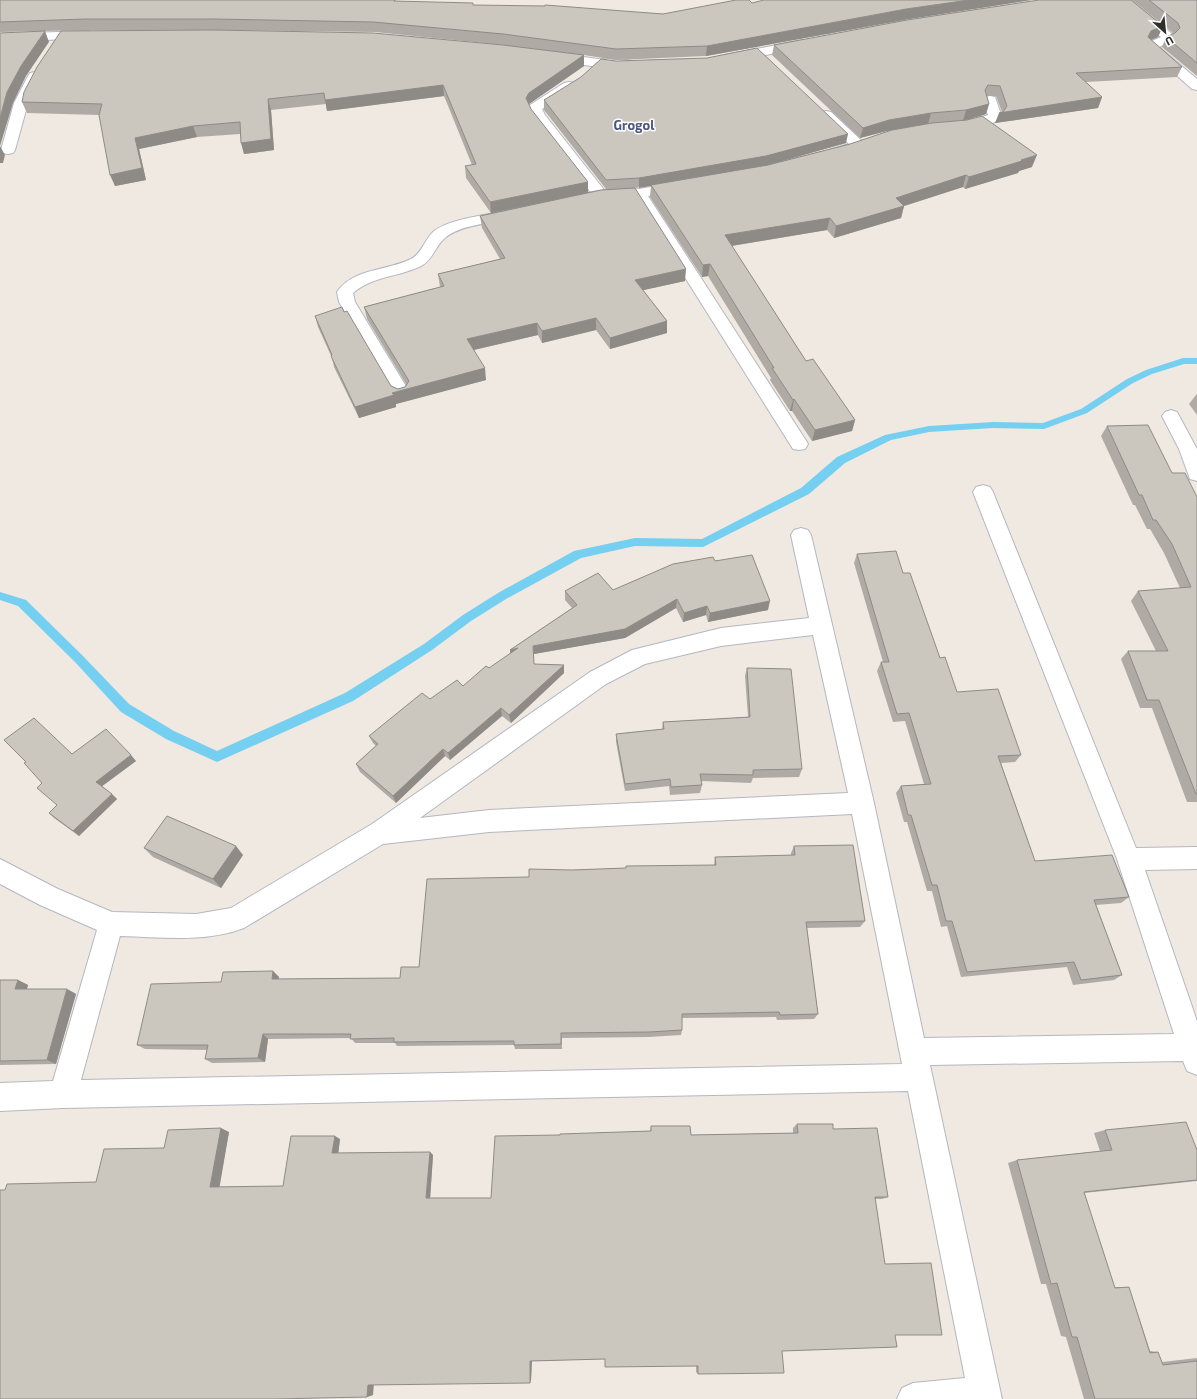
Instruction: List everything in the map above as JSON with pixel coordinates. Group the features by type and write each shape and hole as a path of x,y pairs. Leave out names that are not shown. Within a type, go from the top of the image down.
{"street":[{"path":"1123,0 1168,37 1151,46 1197,86"},
{"path":"0,38 97,35"},
{"path":"53,48 61,36"},
{"path":"722,60 813,42"},
{"path":"759,52 771,63"},
{"path":"543,56 598,63 638,64"},
{"path":"598,63 584,75 535,108 538,116 601,196"},
{"path":"8,150 21,103 42,65"},
{"path":"942,128 963,126 995,117 995,112 990,100"},
{"path":"817,106 858,145"},
{"path":"820,157 849,149 872,140"},
{"path":"586,199 601,196 639,193 691,184"},
{"path":"639,193 799,444"},
{"path":"402,393 347,302 345,292 352,285 362,280 401,269 418,262 439,234 453,227 523,212"},
{"path":"1171,416 1192,449 1197,474"},
{"path":"0,1097 1194,1054 1129,859 983,492"},
{"path":"801,535 862,803 985,1395 913,1399"},
{"path":"0,871 49,897 110,924 196,926 235,918 379,833 598,678 640,656 721,637 822,625"},
{"path":"379,833 488,821 862,803"},
{"path":"1129,859 1197,858"},
{"path":"62,1094 110,924"}],"building":[{"path":"0,0 395,0 394,1 473,3 473,5 545,5 663,14 736,0 749,0 752,3 764,0 969,0 906,9 707,46 616,49 503,34 373,22 214,19 85,19 0,22"},
{"path":"1039,0 1131,0 1163,26 1151,31 1148,37 1182,67 1076,73 1102,97 999,113 1003,112 1007,106 1000,86 988,85 985,90 989,104 966,110 931,113 889,120 863,128 774,45 907,20"},
{"path":"1149,0 1197,0 1197,63 1166,37 1175,33 1180,28 1178,23"},
{"path":"214,30 373,33 503,45 584,55 529,93 526,98 531,109 588,182 490,202 465,166 476,164 443,85 325,100 324,93 268,99 271,139 241,143 240,122 193,126 135,138 142,168 110,175 99,115 102,104 22,102 24,92 37,67 61,31"},
{"path":"45,31 21,66 7,92 0,118 0,33"},
{"path":"757,48 848,134 766,156 639,178 606,180 544,100 581,77 601,59 616,61 707,58"},
{"path":"982,116 1037,155 969,177 966,175 896,198 904,206 836,226 830,218 725,235 806,361 813,359 855,420 815,430 772,368 774,368 710,264 703,265 651,185 768,165 850,144 892,130 932,123 967,120"},
{"path":"635,188 686,269 635,280 667,321 610,338 596,318 542,331 537,323 467,339 485,368 392,393 394,395 355,407 331,356 332,355 315,316 342,307 344,312 347,311 391,386 398,389 405,387 409,381 364,307 444,286 438,274 505,258 480,216 601,190"},
{"path":"1148,425 1172,473 1185,473 1197,497 1197,794 1159,700 1147,700 1128,651 1168,651 1138,591 1191,587 1172,544 1156,520 1153,520 1142,495 1139,495 1107,426"},
{"path":"896,551 903,573 910,573 940,658 945,657 957,692 998,689 1021,755 998,756 1035,861 1112,855 1129,897 1094,900 1122,975 1081,980 1074,962 967,972 952,921 946,921 937,885 932,885 911,815 908,815 901,786 931,784 909,713 897,714 881,662 889,662 857,554"},
{"path":"752,555 770,601 710,613 707,606 684,613 677,599 625,629 533,646 534,664 564,665 509,715 501,708 448,753 443,749 393,796 356,764 378,744 369,736 422,693 430,699 457,680 463,686 486,666 489,668 518,648 510,650 577,605 565,591 598,573 613,590 673,564 713,557 715,561"},
{"path":"747,668 791,669 802,769 753,770 753,775 700,774 702,785 671,787 670,779 625,784 616,734 664,729 663,722 750,717"},
{"path":"34,718 72,754 106,729 131,755 96,782 112,794 73,831 49,813 57,805 37,788 42,783 24,763 26,762 4,740"},
{"path":"167,816 236,846 213,879 144,848"},
{"path":"853,845 865,921 806,922 818,1014 780,1015 779,1012 682,1014 682,1030 650,1032 561,1033 561,1044 514,1045 514,1041 394,1042 394,1038 350,1039 351,1034 263,1034 258,1058 205,1059 208,1045 137,1045 151,984 221,982 223,972 273,971 272,979 400,978 401,967 419,967 427,879 529,877 529,869 572,870 626,868 626,866 716,865 715,857 795,855 794,846"},
{"path":"0,980 18,980 15,989 67,989 47,1060 0,1061"},
{"path":"1186,1122 1197,1150 1197,1180 1084,1192 1115,1288 1129,1287 1150,1353 1158,1352 1163,1365 1197,1361 1197,1399 1095,1399 1077,1337 1072,1337 1057,1283 1051,1284 1017,1160 1112,1150 1105,1130"},
{"path":"797,1124 833,1124 833,1129 877,1128 888,1197 875,1197 885,1264 931,1263 942,1335 895,1335 897,1347 782,1351 784,1373 698,1374 698,1366 605,1367 605,1359 530,1361 530,1383 368,1385 367,1397 274,1399 0,1399 0,1190 5,1190 7,1184 96,1182 104,1149 164,1148 168,1130 221,1128 210,1187 283,1186 291,1136 335,1136 332,1153 430,1152 426,1198 491,1198 495,1136 651,1131 651,1126 690,1126 691,1135 798,1133"}],"waterway":[{"path":"0,596 22,603 79,659 125,708 170,735 217,757 349,697 428,647 467,618 502,596 578,554 635,542 703,543 805,491 841,460 889,437 929,429 993,425 1044,426 1084,411 1130,381 1149,372 1183,361 1197,361"}],"district":[{"name":"Grogol","path":"634,125"}]}
